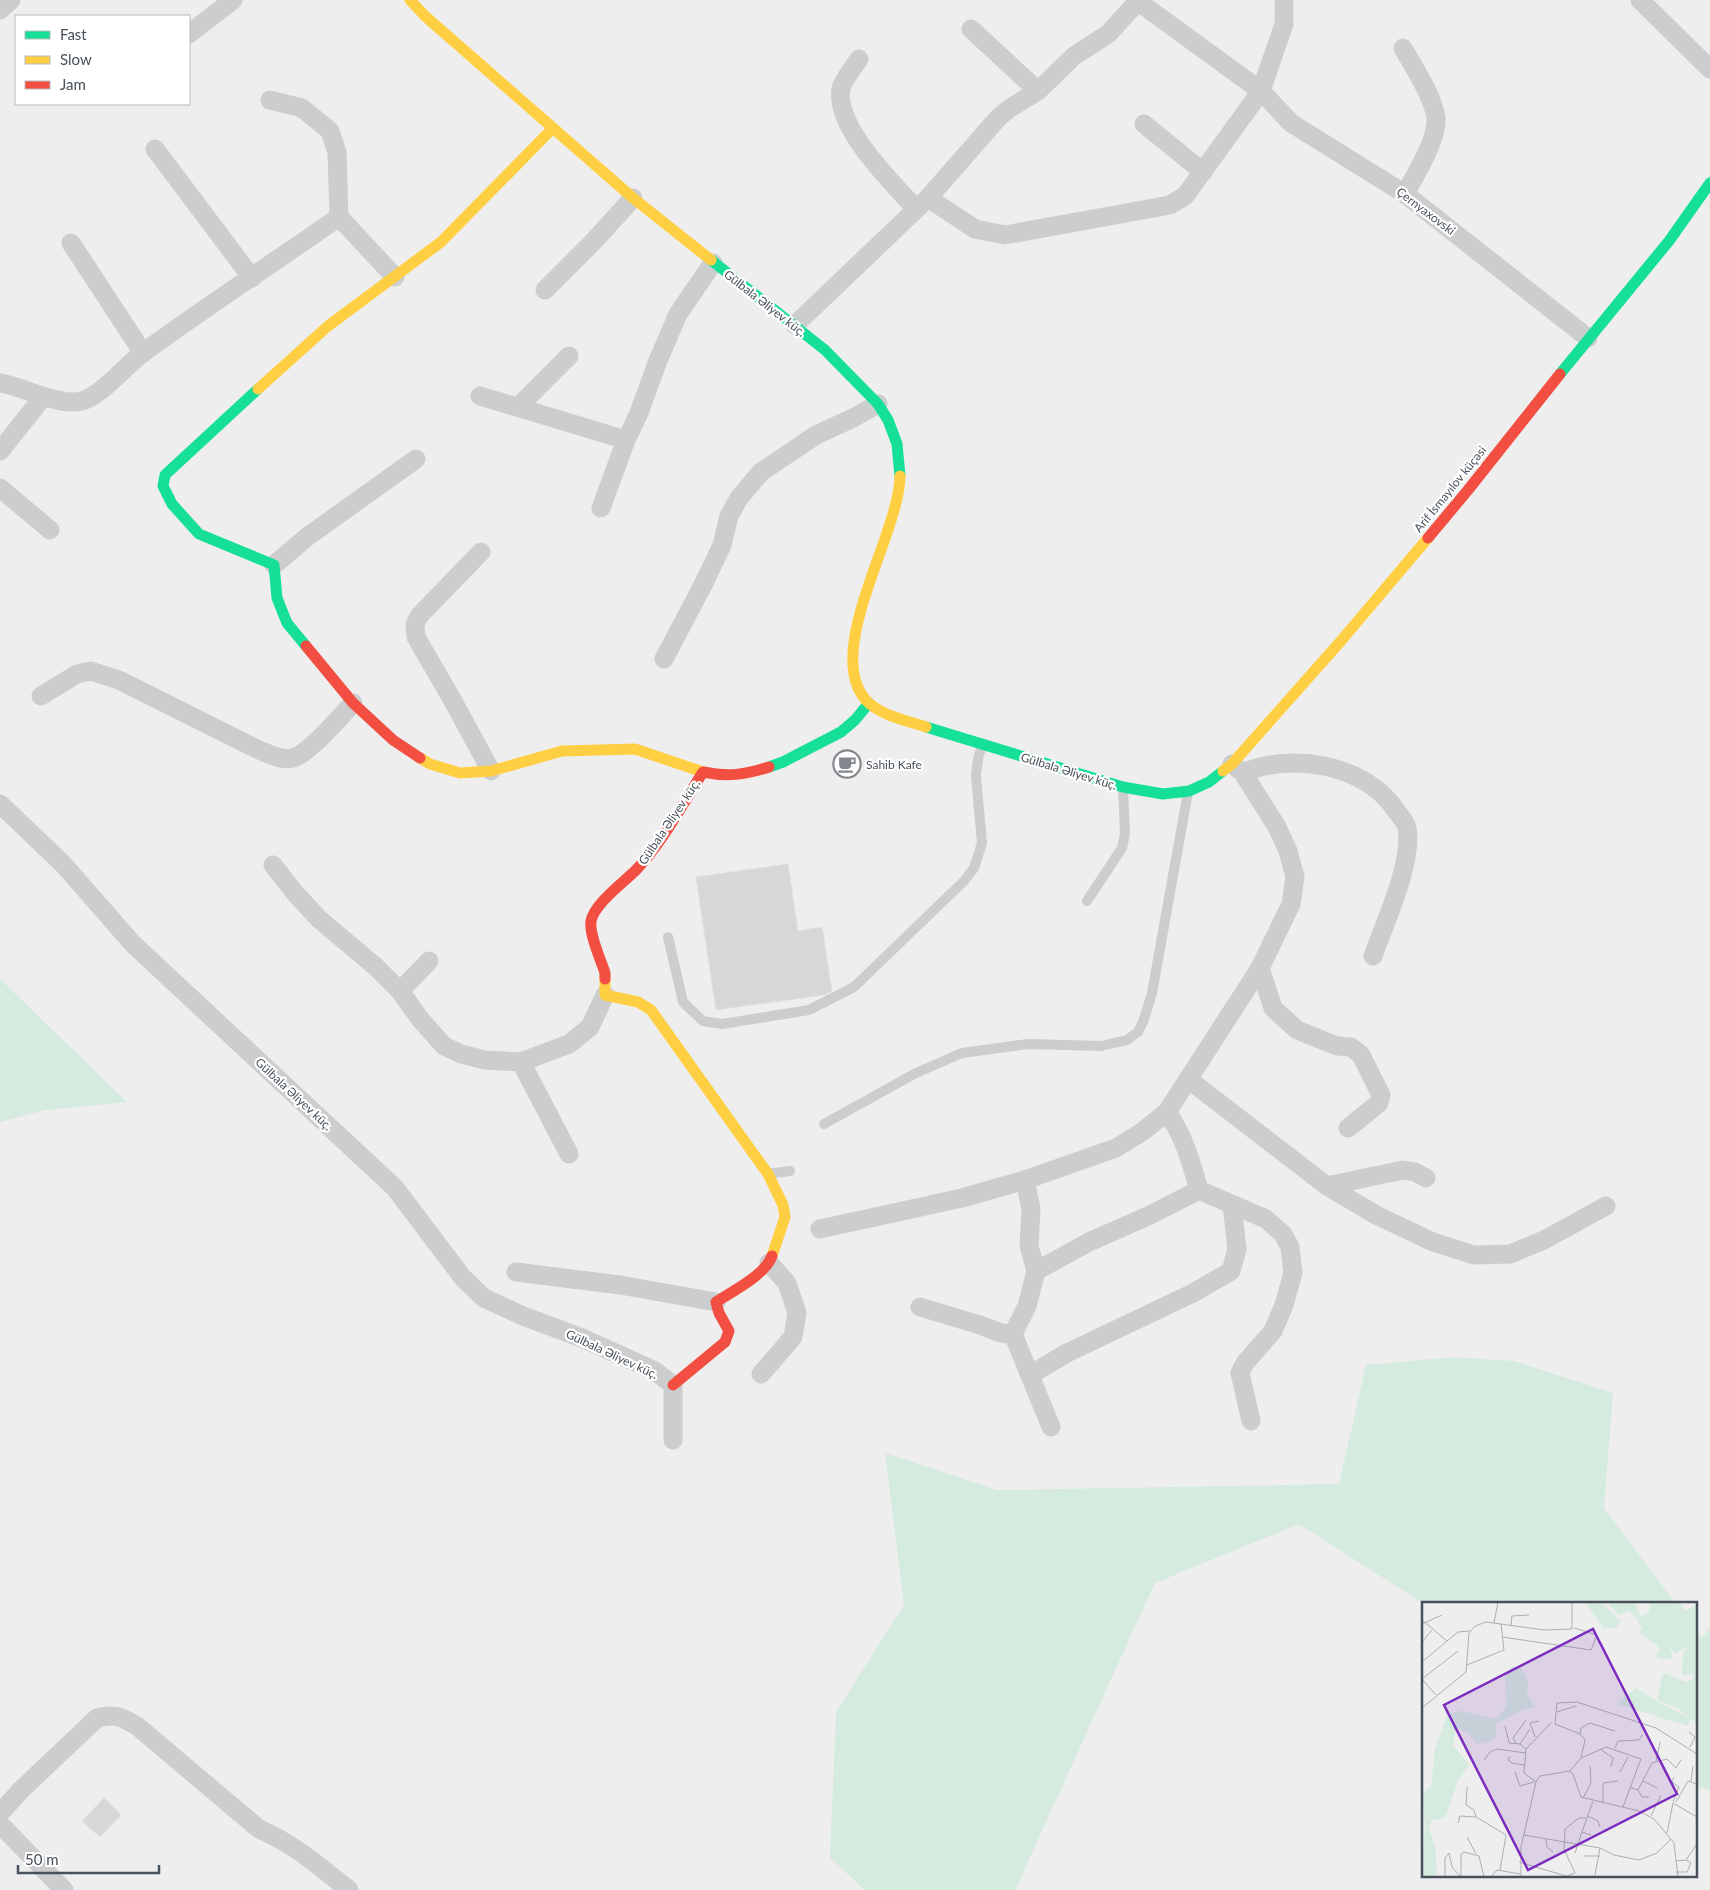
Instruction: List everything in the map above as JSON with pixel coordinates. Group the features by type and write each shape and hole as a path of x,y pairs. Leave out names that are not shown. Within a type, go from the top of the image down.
{"street":[{"path":"0,10 11,0"},
{"path":"190,33 233,0"},
{"name":"Gülbala Əliyev küç.","path":"410,0 425,16 632,198 825,350 878,404 888,420 897,444 900,484 894,514 857,621 854,641 853,669 859,688 869,703 882,712 897,718 1123,787 1164,794 1189,791"},
{"path":"795,325 922,204 999,117 1038,91 1074,56 1108,34 1138,0"},
{"name":"Çernyaxovski","path":"1138,0 1261,91 1292,124 1405,194 1588,338"},
{"path":"859,59 841,88 844,115 858,142 922,204 975,229 1005,235 1170,205 1185,196 1261,91 1284,24 1284,0"},
{"path":"1640,0 1710,70"},
{"path":"971,29 1038,91"},
{"path":"1403,48 1428,95 1436,119 1432,142 1405,194"},
{"path":"270,100 302,108 330,130 337,152 339,217 395,277"},
{"path":"1144,124 1203,172"},
{"path":"274,565 199,534 172,504 163,486 165,475 328,326 441,242 552,129"},
{"path":"155,149 252,278"},
{"name":"Arif İsmayılov küçəsi","path":"1189,791 1238,769 1340,642 1468,490 1588,338 1669,241 1710,182"},
{"path":"545,290 594,242 632,198"},
{"path":"1,378 43,397 70,401 84,400 100,390 143,353 339,217"},
{"path":"71,243 143,353"},
{"path":"601,508 626,440 678,314 713,263"},
{"path":"518,407 569,356"},
{"path":"480,396 626,440"},
{"path":"0,451 43,397"},
{"path":"664,659 722,545 729,516 739,498 761,472 816,435 878,404"},
{"path":"274,565 307,537 416,459"},
{"path":"0,488 50,530"},
{"path":"481,552 419,616 415,624 416,637 491,770"},
{"path":"274,565 277,598 287,623 353,703 393,740 430,764 460,773 491,770 562,751 635,749 703,772"},
{"path":"41,696 77,674 91,671 119,680 259,750 279,757 293,758 308,750 353,703"},
{"name":"Gülbala Əliyev küç.","path":"606,995 605,973 594,939 591,922 596,909 638,868 660,840 703,772 725,776 751,773 783,762 841,732 855,720 869,703"},
{"path":"820,1228 962,1198 1025,1180 1116,1148 1142,1132 1166,1112 1260,968 1291,904 1295,877 1288,851 1277,827 1238,769 1301,763 1334,769 1367,782 1390,802 1407,827 1407,860 1373,956"},
{"name":"Gülbala Əliyev küç.","path":"0,804 63,864 133,944 396,1188 454,1266 484,1298 523,1316 582,1338 655,1371 673,1385 725,1342 728,1332 716,1302"},
{"path":"273,865 294,893 318,919 376,967 400,991 420,1019 444,1046 461,1054 485,1060 521,1062 570,1044 590,1028 606,995 638,1002 651,1010 768,1174 783,1205 785,1217 769,1263 749,1281 716,1302 620,1284 516,1272"},
{"path":"400,991 429,961"},
{"path":"1260,968 1273,1008 1297,1030 1337,1046 1350,1047 1361,1055 1381,1095 1379,1103 1348,1128"},
{"path":"521,1062 569,1154"},
{"path":"1188,1079 1327,1186 1376,1216 1433,1242 1474,1254 1510,1254 1544,1240 1606,1206"},
{"path":"1166,1112 1177,1126 1185,1142 1200,1190 1266,1219 1283,1234 1290,1247 1294,1273 1284,1305 1273,1331 1245,1363 1240,1373 1251,1421"},
{"path":"1327,1186 1403,1170 1415,1172 1426,1178"},
{"path":"1025,1180 1031,1209 1029,1246 1036,1271 1027,1306 1013,1334 1051,1427"},
{"path":"1036,1271 1090,1242 1200,1190"},
{"path":"1030,1375 1067,1353 1193,1293 1231,1271 1237,1249 1232,1205"},
{"path":"761,1374 793,1337 797,1313 787,1282 769,1263"},
{"path":"920,1307 1001,1333 1013,1334"},
{"path":"673,1385 673,1440"},
{"path":"0,1813 21,1790 97,1718 110,1715 123,1718 137,1726 259,1829 282,1839 300,1850 349,1890"},
{"path":"0,1824 64,1890"}],"lane":[{"path":"668,937 683,1002 703,1022 722,1024 809,1010 854,987 964,881 974,868 982,843 976,776 978,759 983,744"},
{"path":"1087,900 1122,848 1125,834 1123,787"},
{"path":"824,1124 916,1073 962,1053 1028,1044 1101,1046 1127,1040 1138,1032 1152,993 1189,791"},
{"path":"768,1174 790,1171"}],"green space":[{"path":"0,979 127,1102 46,1110 0,1122"},
{"path":"1454,1357 1514,1361 1613,1393 1604,1508 1674,1602 1422,1603 1299,1524 1155,1583 1015,1890 865,1890 830,1858 836,1712 904,1605 885,1453 997,1490 1339,1484 1366,1365"},
{"path":"1710,1628 1710,1790 1698,1787 1698,1633 1702,1638"}],"building":[{"path":"788,864 798,931 822,927 832,991 824,995 716,1010 696,877"},
{"path":"104,1798 121,1815 100,1837 82,1821"}],"traffic: fast":[{"path":"1560,374 1669,241 1710,183"},
{"path":"711,260 825,350 878,404 888,420 897,444 900,476"},
{"path":"258,389 165,475 163,486 172,504 199,534 274,565 277,598 287,623 306,646"},
{"path":"769,767 783,762 841,732 855,720 869,703"},
{"path":"926,727 1123,787 1163,794 1189,791 1209,782 1223,771"}],"traffic: slow":[{"path":"410,0 425,16 633,198 711,260"},
{"path":"258,389 328,326 441,242 552,129"},
{"path":"900,476 897,501 857,627 853,658 856,684 870,704 890,715 926,727"},
{"path":"1223,771 1232,764 1340,642 1428,538"},
{"path":"420,758 430,764 460,773 491,771 562,751 635,749 703,772"},
{"path":"605,979 605,995 638,1002 651,1010 768,1174 783,1205 785,1217 772,1256"}],"traffic: jam":[{"path":"1428,538 1560,374"},
{"path":"306,646 353,703 393,740 420,758"},
{"path":"605,979 605,973 593,940 591,927 593,914 655,848 703,772 736,774 769,767"},
{"path":"673,1385 725,1342 729,1331 719,1313 716,1302 756,1276 763,1270 772,1256"}],"place":[{"name":"Sahib Kafe","path":"847,764"}]}
